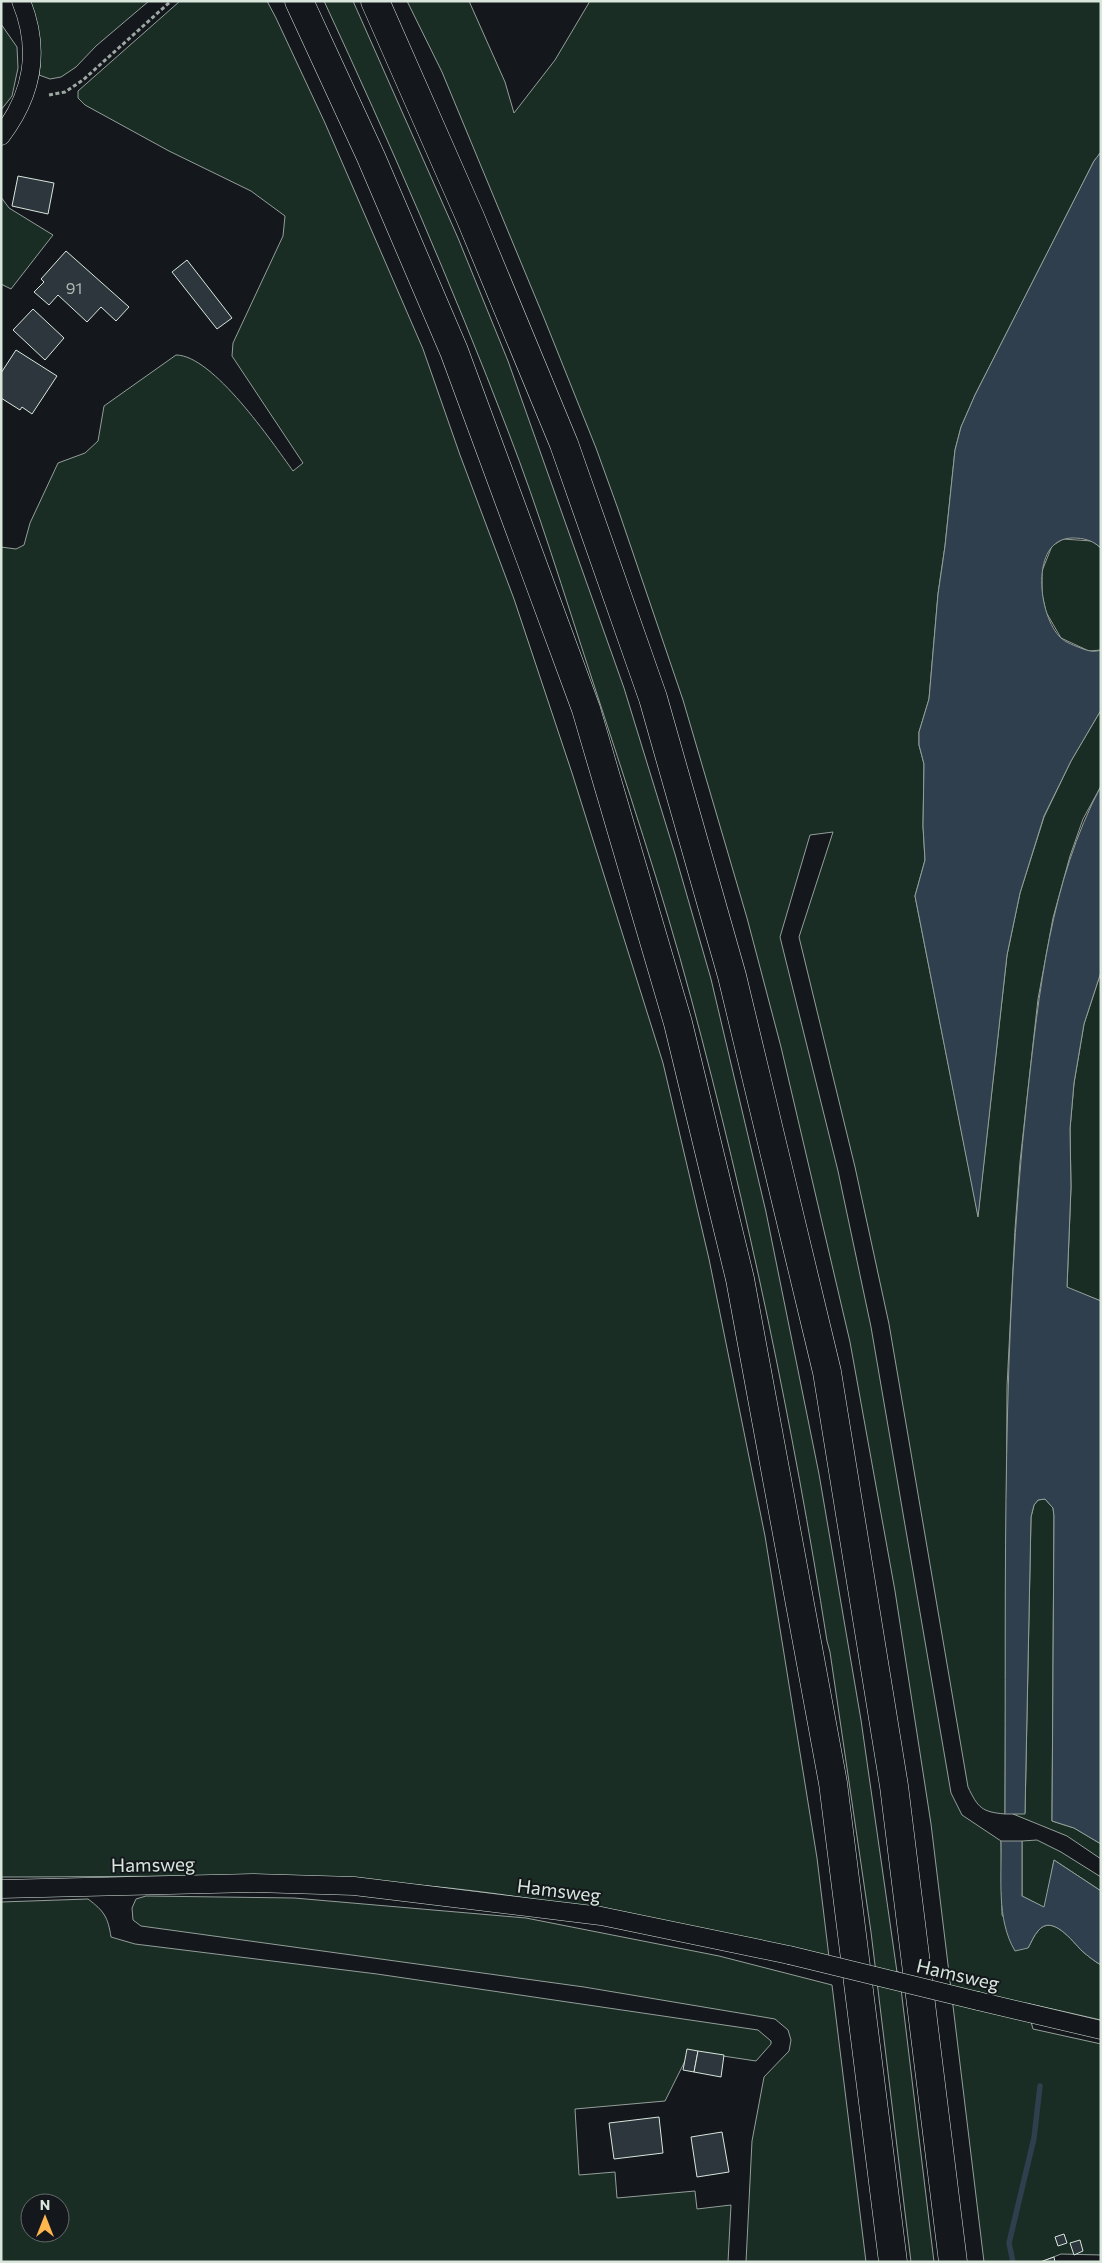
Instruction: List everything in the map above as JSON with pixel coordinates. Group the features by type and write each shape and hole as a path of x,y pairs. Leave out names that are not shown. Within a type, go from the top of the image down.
{"highway":[{"path":"299,1 371,157 461,369 586,709 678,1023 740,1279 833,1784 892,2262"},
{"path":"375,1 470,217 564,444 653,698 732,976 827,1372 894,1786 953,2262"}],"street":[{"path":"1,136 28,86 32,71 31,45 26,14 21,1"},
{"name":"Hamsweg","path":"1,1889 254,1883 354,1886 601,1916 789,1955 1101,2030"}],"path":[{"path":"49,95 65,92 83,80 171,1"}],"green space":[{"path":"29,1 149,1 96,46 76,67 61,77 50,79 39,75 39,38"},
{"path":"180,1 267,1 276,18 325,123 423,349 514,599 572,773 663,1063 709,1259 765,1536 817,1858 829,1957 593,1909 449,1888 281,1877 1,1877 1,547 16,549 24,545 30,523 58,463 85,453 98,441 104,406 176,355 191,359 207,369 224,384 257,422 293,471 303,463 232,356 233,343 283,236 285,216 251,191 169,151 85,105 78,98 78,91"},
{"path":"324,1 353,1 458,238 508,361 624,688 711,979 766,1212 819,1474 861,1720 897,1972 899,1972 934,2262 911,2262 871,1932 830,1652 814,1560 768,1318 732,1158 691,998 643,837 551,553 519,461 443,268"},
{"path":"407,1 469,1 505,82 514,113 555,60 590,1 1101,1 1101,152 1094,161 975,395 961,427 955,450 938,594 929,699 919,732 919,745 924,764 923,826 925,860 915,896 978,1215 1007,955 1020,893 1044,817 1071,761 1101,710 1101,786 1083,819 1070,856 1053,918 1038,999 1020,1162 1007,1387 1005,1814 991,1812 982,1808 968,1787 889,1324 855,1167 799,937 833,832 810,835 780,937 838,1171 871,1327 951,1793 962,1815 1001,1841 1002,1915 1028,1948 1038,1931 1044,1926 1050,1925 1062,1931 1082,1951 1101,1965 1101,2020 1026,2003 1033,2029 1101,2044 1101,2255 1061,2254 1041,2262 984,2262 931,1824 895,1591 850,1342 781,1047 747,918 683,700 618,509 596,448 544,318 442,72"},
{"path":"1,24 17,47 18,68 12,96 1,110"},
{"path":"1,197 9,208 53,235 11,289 1,284"},
{"path":"1063,539 1092,541 1101,548 1101,650 1089,651 1061,638 1046,612 1042,594 1042,571 1052,546"},
{"path":"1101,972 1101,1301 1067,1288 1071,1187 1070,1129 1074,1083 1084,1024"},
{"path":"1045,1499 1053,1508 1054,1516 1052,1821 1074,1828 1101,1844 1101,1859 1067,1836 1013,1814 1025,1813 1031,1517 1034,1505 1038,1500"},
{"path":"1037,1840 1061,1852 1101,1877 1101,1891 1054,1860 1045,1908 1022,1896 1022,1841"},
{"path":"146,1896 294,1898 526,1918 719,1956 832,1985 866,2262 746,2262 752,2141 764,2077 789,2051 791,2040 788,2030 775,2019 584,1987 141,1926 133,1920 132,1908 136,1899"},
{"path":"88,1899 104,1915 111,1937 135,1944 377,1974 758,2030 771,2041 771,2044 756,2061 690,2051 665,2101 575,2109 579,2175 615,2172 617,2198 695,2191 697,2209 731,2205 728,2262 1,2262 1,1902"}],"water":[{"path":"1101,152 1101,548 1091,541 1080,538 1058,542 1049,551 1044,565 1042,580 1047,614 1053,628 1061,638 1086,650 1101,650 1101,710 1071,761 1044,816 1020,893 1007,955 978,1217 915,896 925,860 923,826 924,764 919,745 919,732 929,699 938,594 955,450 961,427 975,395 1094,161"},
{"path":"1101,786 1101,972 1084,1024 1074,1083 1070,1129 1071,1187 1067,1287 1101,1301 1101,1844 1074,1828 1052,1821 1054,1516 1053,1508 1045,1499 1038,1500 1034,1505 1031,1517 1025,1814 1005,1814 1009,1366 1019,1188 1027,1099 1042,978 1058,899 1084,823"},
{"path":"1001,1841 1022,1841 1022,1896 1044,1907 1054,1860 1101,1891 1101,1965 1082,1951 1062,1931 1050,1925 1044,1926 1038,1931 1028,1948 1015,1951 1009,1939 1002,1912"}],"building":[{"path":"18,176 54,183 48,214 12,206"},
{"path":"66,251 129,307 116,321 101,307 87,322 58,295 49,305 34,292 44,282 41,279"},
{"path":"187,260 232,318 217,329 172,272"},
{"path":"33,309 64,338 45,360 13,330"},
{"path":"16,350 57,376 32,414 22,407 20,410 1,398 1,373"},
{"path":"687,2049 698,2051 694,2072 683,2070"},
{"path":"698,2051 724,2055 721,2077 694,2072"},
{"path":"659,2117 663,2153 614,2159 609,2123"},
{"path":"722,2132 729,2172 697,2177 691,2137"},
{"path":"1064,2234 1067,2243 1058,2246 1055,2237"},
{"path":"1080,2240 1083,2251 1074,2255 1070,2243"},
{"path":"1054,2257 1055,2262 1040,2262"}],"waterway":[{"path":"1013,2262 1009,2243 1034,2138 1040,2086"}]}
